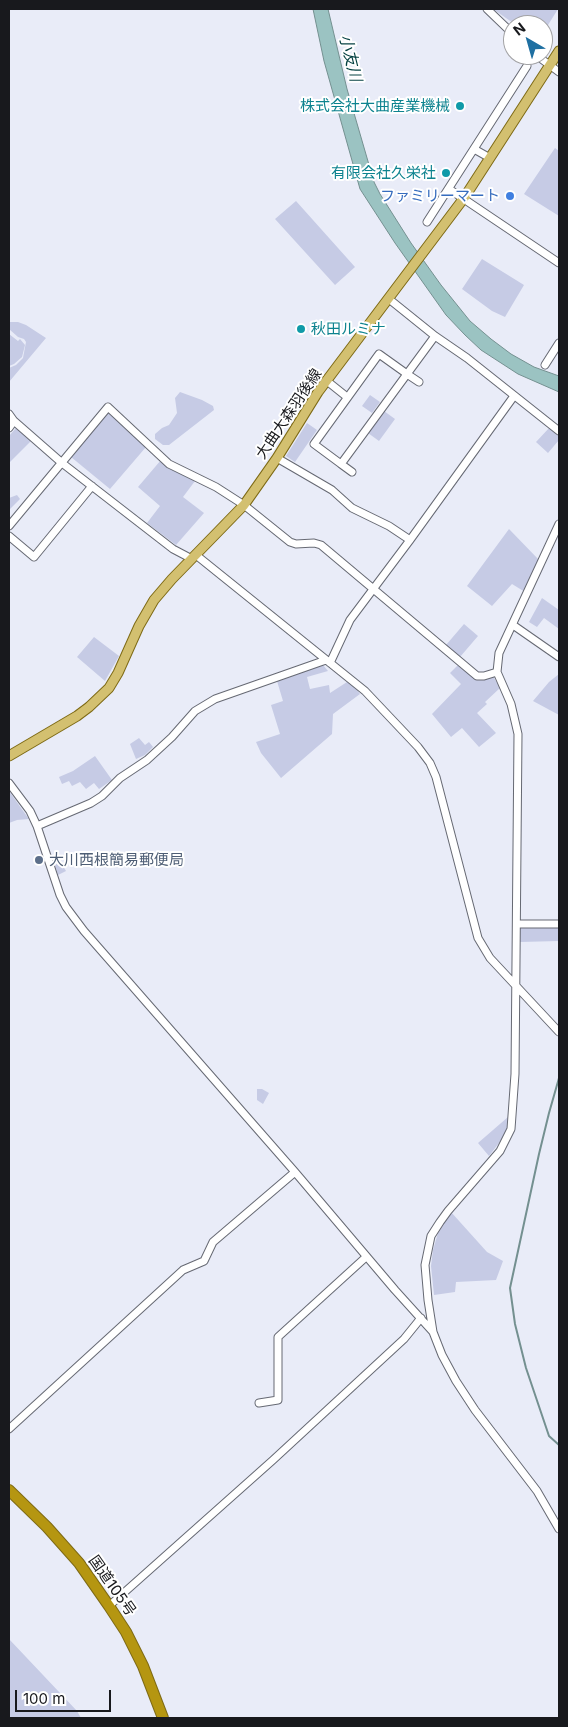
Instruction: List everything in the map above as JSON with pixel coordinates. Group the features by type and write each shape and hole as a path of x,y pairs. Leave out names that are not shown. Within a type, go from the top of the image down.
{"highway":[{"name":"国道105号","path":"9,1490 47,1527 79,1563 109,1606 126,1632 143,1666 163,1718"}],"main road":[{"name":"大曲大森羽後線","path":"9,756 77,716 105,693 118,673 138,626 154,600 244,505 327,381 464,198 550,65"}],"street":[{"path":"487,9 503,24"},
{"path":"550,65 559,72"},
{"path":"427,222 527,66"},
{"path":"474,149 490,158"},
{"path":"449,189 559,264"},
{"path":"389,299 435,336 467,358 559,432"},
{"path":"341,464 435,336"},
{"path":"545,365 559,343"},
{"path":"352,472 314,444 379,354 419,382"},
{"path":"327,381 347,397"},
{"path":"36,826 91,803 102,796 120,778 147,760 172,737 195,711 205,705 216,699 328,661 350,620 514,396"},
{"path":"9,526 108,407 169,464 216,487 244,505 290,542 321,545 477,676 497,672"},
{"path":"9,414 14,421 62,464 173,549 194,557 365,691 418,747 430,763 436,777 478,938 490,958 559,1032"},
{"path":"9,428 14,421"},
{"path":"277,458 332,490 352,508 389,526 410,540"},
{"path":"9,536 34,557 92,486"},
{"path":"559,524 499,653 497,672 510,704 518,734 515,1074 511,1129 500,1151 448,1211 431,1236 425,1265 433,1332 442,1356 475,1410 537,1491 559,1530"},
{"path":"513,625 559,657"},
{"path":"9,783 30,811 60,895 75,919 295,1172 366,1257 433,1332"},
{"path":"517,924 559,924"},
{"path":"9,1429 183,1270 204,1262 213,1242 295,1172"},
{"path":"259,1403 278,1400 278,1337 366,1257"},
{"path":"109,1606 273,1460 397,1346 421,1318"}],"shaded area":[{"path":"313,9 328,9 347,89 374,182 411,243 470,321 511,354 534,367 559,376 559,392 518,374 481,350 465,335 446,315 395,243 360,189 324,61"},
{"path":"493,9 558,9 553,17 553,15 503,16"},
{"path":"555,148 559,151 559,216 524,194"},
{"path":"296,201 355,267 335,285 275,219"},
{"path":"482,259 524,285 505,317 492,311 462,289"},
{"path":"9,322 18,322 26,325 46,338 9,382 9,368 16,365 23,358 26,342 9,329"},
{"path":"9,334 18,341 20,339 25,345 22,357 9,366"},
{"path":"180,392 202,400 213,406 214,410 169,445 163,445 155,439 155,434 169,425 177,413 175,398"},
{"path":"370,395 380,402 372,413 362,406"},
{"path":"384,411 395,419 379,441 368,433"},
{"path":"109,412 146,447 110,489 71,457"},
{"path":"307,423 317,430 295,462 286,456"},
{"path":"550,427 559,435 559,440 548,453 536,442"},
{"path":"16,428 32,440 9,463 9,436"},
{"path":"161,460 195,481 183,497 204,513 176,545 147,523 160,506 138,487"},
{"path":"17,495 20,499 9,510 9,498"},
{"path":"509,529 540,561 525,592 512,584 492,606 467,586"},
{"path":"542,598 559,610 559,629 544,618 537,627 529,622"},
{"path":"464,624 478,636 460,657 446,645"},
{"path":"94,637 119,656 105,681 77,657"},
{"path":"459,664 476,679 482,680 493,676 500,688 485,702 487,704 477,713 496,733 479,747 462,728 451,737 432,714 461,684 450,673"},
{"path":"323,665 328,671 307,677 310,689 329,685 330,693 347,682 354,686 360,694 333,714 332,734 281,778 261,753 256,742 280,734 271,705 283,701 277,681"},
{"path":"559,674 559,715 533,701 549,682"},
{"path":"139,738 145,745 149,742 153,747 145,755 136,759 130,744"},
{"path":"95,756 112,780 99,789 94,783 86,789 80,782 72,786 69,781 62,784 59,777 73,771"},
{"path":"9,791 29,819 9,823"},
{"path":"59,859 66,871 58,875 54,862"},
{"path":"559,926 559,941 520,942 520,927"},
{"path":"257,1089 262,1089 269,1093 263,1104 257,1100"},
{"path":"508,1117 507,1130 489,1156 478,1143"},
{"path":"451,1212 487,1252 503,1261 496,1280 456,1282 455,1292 434,1295 431,1266 433,1250 438,1233"},
{"path":"9,1639 77,1711 81,1718 9,1718"}],"waterway":[{"path":"559,1078 539,1154 510,1288 515,1324 526,1368 549,1436 559,1445"}],"place":[{"name":"株式会社大曲産業機械","path":"460,106"},
{"name":"有限会社久栄社","path":"446,173"},
{"name":"ファミリーマート","path":"510,196"},
{"name":"秋田ルミナ","path":"301,329"},
{"name":"大川西根簡易郵便局","path":"39,860"}],"water label":[{"name":"小友川","path":"350,58"}]}
